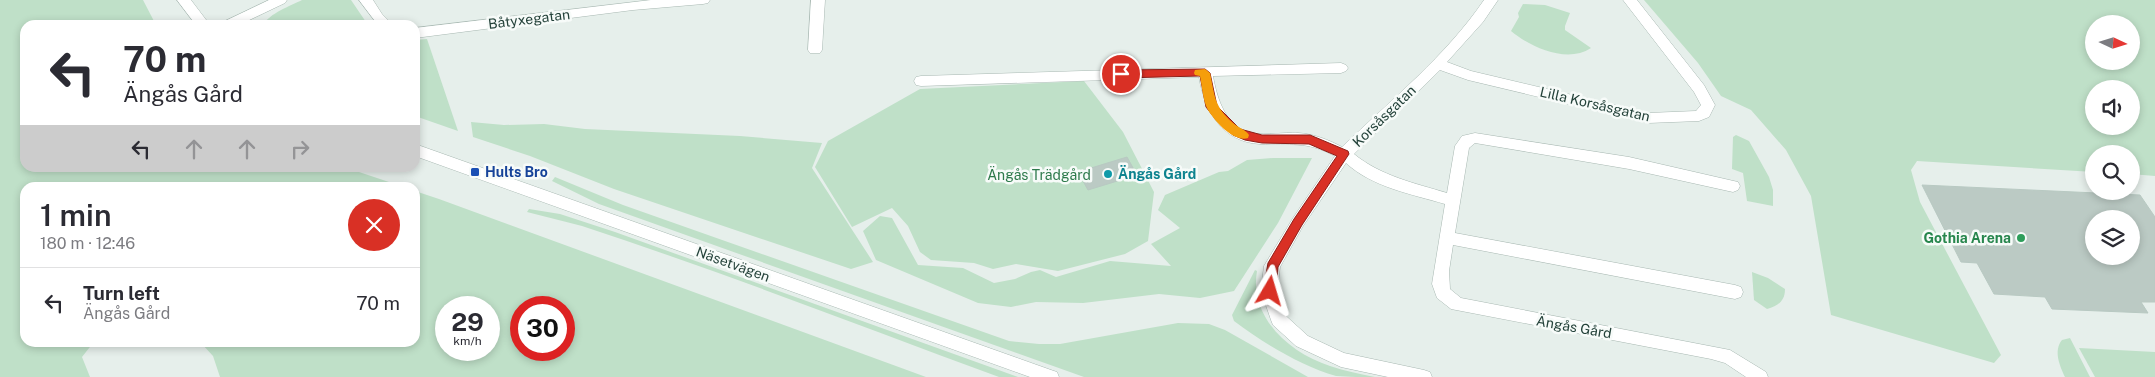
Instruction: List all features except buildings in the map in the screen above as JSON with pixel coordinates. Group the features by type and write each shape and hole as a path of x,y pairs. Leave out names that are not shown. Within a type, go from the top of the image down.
{"street":[{"path":"184,0 199,20"},
{"path":"238,20 280,0"},
{"path":"366,0 380,20"},
{"name":"Båtyxegatan","path":"420,31 633,6 703,0"},
{"path":"816,50 818,0"},
{"name":"Korsåsgatan","path":"1424,377 1341,360 1302,341 1279,320 1270,291 1272,266 1298,222 1344,154 1438,64 1478,19 1491,0"},
{"name":"Lilla Korsåsgatan","path":"1438,64 1468,75 1648,118 1699,116 1704,113 1708,105 1703,94 1630,0"},
{"path":"922,81 1341,68"},
{"path":"1205,73 1212,107 1236,132 1245,136 1262,139 1310,140 1344,154 1363,169 1406,186 1453,200"},
{"name":"Ängås Gård","path":"1733,186 1629,163 1475,138 1468,140 1462,146 1440,284 1443,293 1457,304 1711,352 1730,357 1760,377"},
{"name":"Näsetvägen","path":"420,152 1051,377"},
{"path":"1446,237 1735,292"}],"green space":[{"path":"0,0 143,0 153,20 20,20 20,172 359,172 389,182 20,182 20,347 90,347 82,357 90,377 0,377"},
{"path":"302,0 351,0 365,20 267,20 286,7"},
{"path":"1644,0 2155,0 2155,176 2140,175 2140,145 2085,145 2085,171 1917,161 1911,170 1920,202 2001,355 1994,363 1831,315 1811,196 1786,150 1751,110 1721,96 1698,63"},
{"path":"1523,4 1545,5 1570,13 1565,30 1591,48 1581,53 1560,54 1549,52 1528,43 1511,31 1519,17 1518,13"},
{"path":"427,39 458,131 420,118 420,40"},
{"name":"Ängås Trädgård","path":"1084,81 1123,132 1154,192 1148,241 1125,254 1058,271 1016,264 993,269 974,263 931,260 920,252 908,226 892,208 852,227 815,167 828,141 920,89"},
{"path":"471,122 504,125 544,124 585,129 740,136 822,143 812,168 873,262 851,269 614,189 530,156 473,137"},
{"path":"1736,135 1749,141 1769,177 1773,190 1773,206 1747,201 1743,173 1732,169 1733,137"},
{"path":"1312,158 1278,223 1234,291 1200,298 1159,294 1083,303 1036,302 1011,307 978,303 876,260 863,231 880,216 892,218 918,265 963,268 994,283 1015,279 1040,270 1056,277 1110,261 1171,266 1151,244 1180,228 1158,210 1165,195 1219,172 1228,171 1247,160"},
{"path":"555,177 623,205 1009,341 1060,344 1178,323 1209,324 1225,330 1308,377 1084,377 599,204 552,181"},
{"path":"420,193 926,377 220,377 213,356 205,347 420,347"},
{"path":"529,209 560,214 615,232 1018,377 999,377 687,262 582,226 527,212"},
{"path":"1255,270 1257,271 1256,288 1259,303 1275,331 1287,342 1300,352 1330,366 1375,377 1336,376 1323,372 1283,353 1234,321 1232,315"},
{"path":"1752,272 1768,278 1785,289 1784,297 1780,302 1767,309 1754,300"},
{"path":"2070,338 2090,377 2065,377 2058,358 2058,349 2062,340"},
{"path":"2079,348 2155,352 2155,377 2095,377"}],"slow traffic":[{"path":"1199,73 1205,73 1212,107 1236,132 1244,135"}],"place":[{"name":"Hults Bro","path":"475,172"},
{"name":"Ängås Gård","path":"1108,174"},
{"name":"Gothia Arena","path":"2021,238"}],"route":[{"path":"1121,74 1205,73 1212,107 1236,132 1245,136 1262,139 1299,138 1310,140 1344,154 1298,222 1272,266 1270,291"}]}
